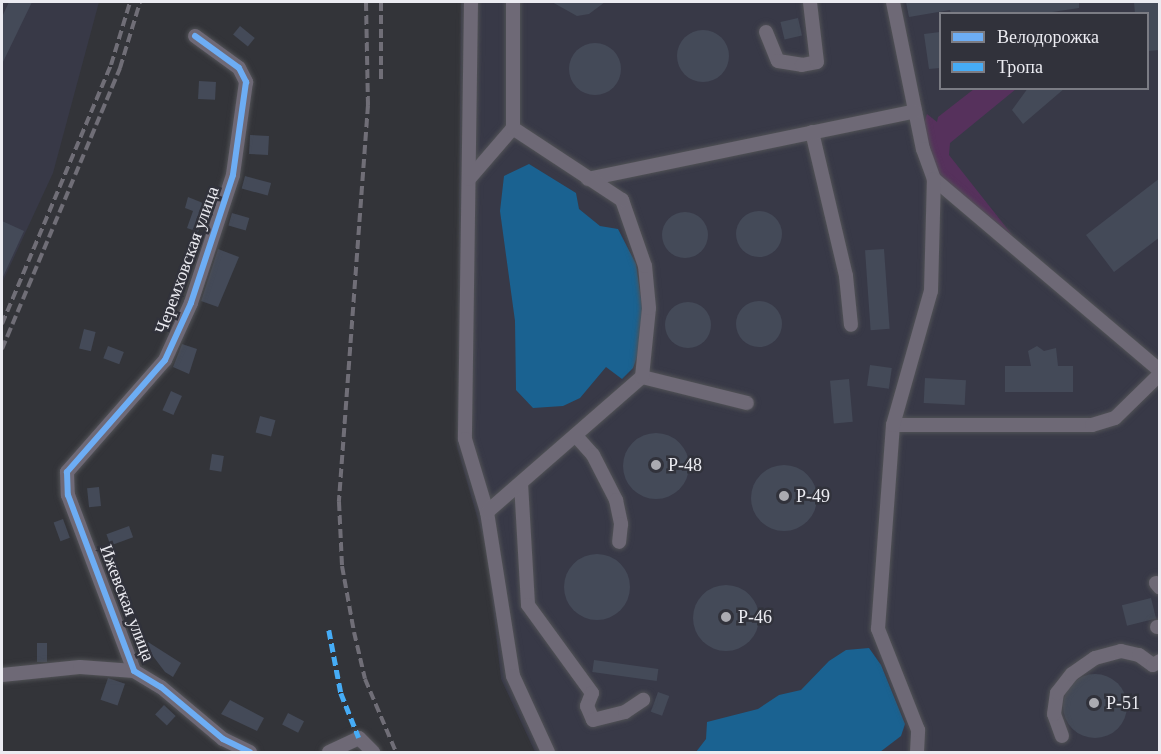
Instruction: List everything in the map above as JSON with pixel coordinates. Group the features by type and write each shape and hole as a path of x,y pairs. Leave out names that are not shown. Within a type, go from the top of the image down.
{"street":[{"path":"471,2 465,439 487,512 513,676 548,753"},
{"path":"469,179 513,128 513,2"},
{"path":"766,32 778,61 802,65 817,62 810,2"},
{"path":"893,2 915,111 934,179 931,291 893,425 878,629 918,730 916,753"},
{"name":"Черемховская улица","path":"82,452 165,360 191,303 233,175 246,82 239,68 195,36"},
{"path":"588,179 915,111"},
{"path":"487,512 642,377 648,308 645,266 622,200 513,128"},
{"path":"812,132 846,276 851,325"},
{"path":"893,425 1092,425 1115,418 1160,372 934,179"},
{"path":"642,377 747,403"},
{"path":"576,436 593,455 616,500 621,524 619,542"},
{"name":"Ижевская улица","path":"82,452 66,472 68,495 134,671 161,687 223,739 250,753"},
{"path":"521,483 528,605 592,693 587,706 593,720 625,712 643,700"},
{"path":"1062,736 1054,714 1057,693 1072,674 1095,658 1121,651 1139,655 1157,667"},
{"path":"2,675 80,667 134,671"},
{"path":"329,753 359,738 373,753"}],"shaded area":[{"path":"2,2 99,2 53,173 2,283"},
{"path":"461,2 1159,2 1159,752 535,752 501,679 487,551 457,447"},
{"path":"973,90 1015,90 950,143 949,155 1013,236 939,175 922,128 927,114 937,122 938,117"}],"water":[{"path":"529,164 576,193 579,209 600,226 618,229 636,264 642,306 641,346 633,368 622,379 606,367 580,398 563,406 533,408 516,390 515,321 500,211 504,176"},
{"path":"869,648 881,665 905,724 901,736 880,752 696,752 706,739 707,722 758,709 779,695 801,690 829,661 846,650"}],"building":[{"path":"9,2 32,2 2,64 2,17"},
{"path":"552,2 605,2 589,14 577,16"},
{"path":"906,2 1079,2 1079,8 1052,12 950,12 950,10 909,17"},
{"path":"1134,2 1160,2 1160,50 1149,51 1149,12 1135,12"},
{"path":"798,18 802,36 785,40 780,22"},
{"path":"240,26 255,38 248,47 233,35"},
{"path":"703,30 713,32 721,38 727,46 729,56 727,66 721,74 713,80 703,82 693,80 685,74 679,66 677,56 679,46 685,38 693,32"},
{"path":"939,32 939,68 929,69 924,34"},
{"path":"595,43 605,45 613,51 619,59 621,69 619,79 613,87 605,93 595,95 585,93 577,87 571,79 569,69 571,59 577,51 585,45"},
{"path":"199,81 216,82 215,100 198,99"},
{"path":"1027,90 1063,90 1023,124 1012,110"},
{"path":"250,135 269,136 268,155 249,154"},
{"path":"245,176 271,183 268,196 242,189"},
{"path":"1160,178 1160,237 1114,272 1086,235"},
{"path":"188,197 208,205 198,232 187,228 193,211 185,208"},
{"path":"764,211 776,217 781,225 781,243 776,251 768,256 754,257 742,251 737,243 736,229 742,217 750,212"},
{"path":"690,212 702,218 707,226 707,244 702,252 694,257 680,258 672,255 665,248 662,230 665,222 672,215"},
{"path":"232,213 249,218 246,230 228,225"},
{"path":"2,221 24,231 2,279"},
{"path":"218,249 239,257 218,307 201,301"},
{"path":"884,249 890,329 871,330 865,250"},
{"path":"764,301 776,307 781,315 781,333 776,341 768,346 754,347 742,341 737,333 736,319 742,307 750,302"},
{"path":"693,302 705,308 710,316 710,334 705,342 697,347 683,348 671,342 666,334 665,320 671,308 679,303"},
{"path":"84,329 96,332 91,351 79,348"},
{"path":"182,344 197,349 189,374 173,367"},
{"path":"108,346 124,352 119,364 103,358"},
{"path":"1037,346 1044,351 1056,348 1058,366 1073,366 1073,392 1005,392 1005,366 1031,366 1028,351"},
{"path":"870,365 892,368 889,389 867,386"},
{"path":"925,378 966,380 965,405 924,403"},
{"path":"849,379 853,422 834,423 830,381"},
{"path":"171,391 182,396 173,415 162,410"},
{"path":"260,416 275,420 271,437 256,432"},
{"name":"Р-48","path":"656,433 669,436 679,443 686,453 689,466 686,479 679,489 669,496 656,499 643,496 633,489 626,479 623,466 626,453 633,443 643,436"},
{"path":"212,454 224,456 221,472 209,470"},
{"name":"Р-49","path":"784,465 797,468 807,475 814,485 817,498 814,511 807,521 797,528 784,531 771,528 761,521 754,511 751,498 754,485 761,475 771,468"},
{"path":"99,487 101,506 89,507 87,488"},
{"path":"63,519 70,538 60,541 54,522"},
{"path":"129,526 133,537 111,545 106,534"},
{"path":"597,554 610,557 620,564 627,574 630,587 627,600 620,610 610,617 597,620 584,617 574,610 567,600 564,587 567,574 574,564 584,557"},
{"name":"Р-46","path":"726,585 739,588 749,595 756,605 759,618 756,631 749,641 739,648 726,651 713,648 703,641 696,631 693,618 696,605 703,595 713,588"},
{"path":"1151,598 1156,618 1127,626 1122,605"},
{"path":"137,635 181,663 173,677 165,672"},
{"path":"37,643 47,643 47,662 37,662"},
{"path":"594,660 658,669 657,681 592,672"},
{"name":"Р-51","path":"1095,674 1113,680 1121,688 1127,706 1121,724 1113,732 1095,738 1077,732 1069,724 1063,706 1069,688 1077,680"},
{"path":"108,678 125,684 118,706 101,700"},
{"path":"658,692 669,696 662,716 651,712"},
{"path":"230,700 264,718 257,731 221,714"},
{"path":"164,705 176,716 167,725 155,715"},
{"path":"288,713 304,721 298,733 282,725"}],"railway":[{"path":"2,324 111,65 130,2"},
{"path":"2,349 120,68 140,2"},
{"path":"366,2 368,105 339,502 342,566 354,632 365,679 396,752"},
{"path":"381,2 381,80"}],"marked path":[{"path":"329,630 341,693 359,738"}],"cycle path":[{"path":"195,36 239,68 246,82 233,175 191,303 165,360 67,472 68,495 134,671 161,687 223,739 250,752"}],"place":[{"name":"Р-48","path":"656,465"},
{"name":"Р-49","path":"784,496"},
{"name":"Р-46","path":"726,617"},
{"name":"Р-51","path":"1094,703"}]}
